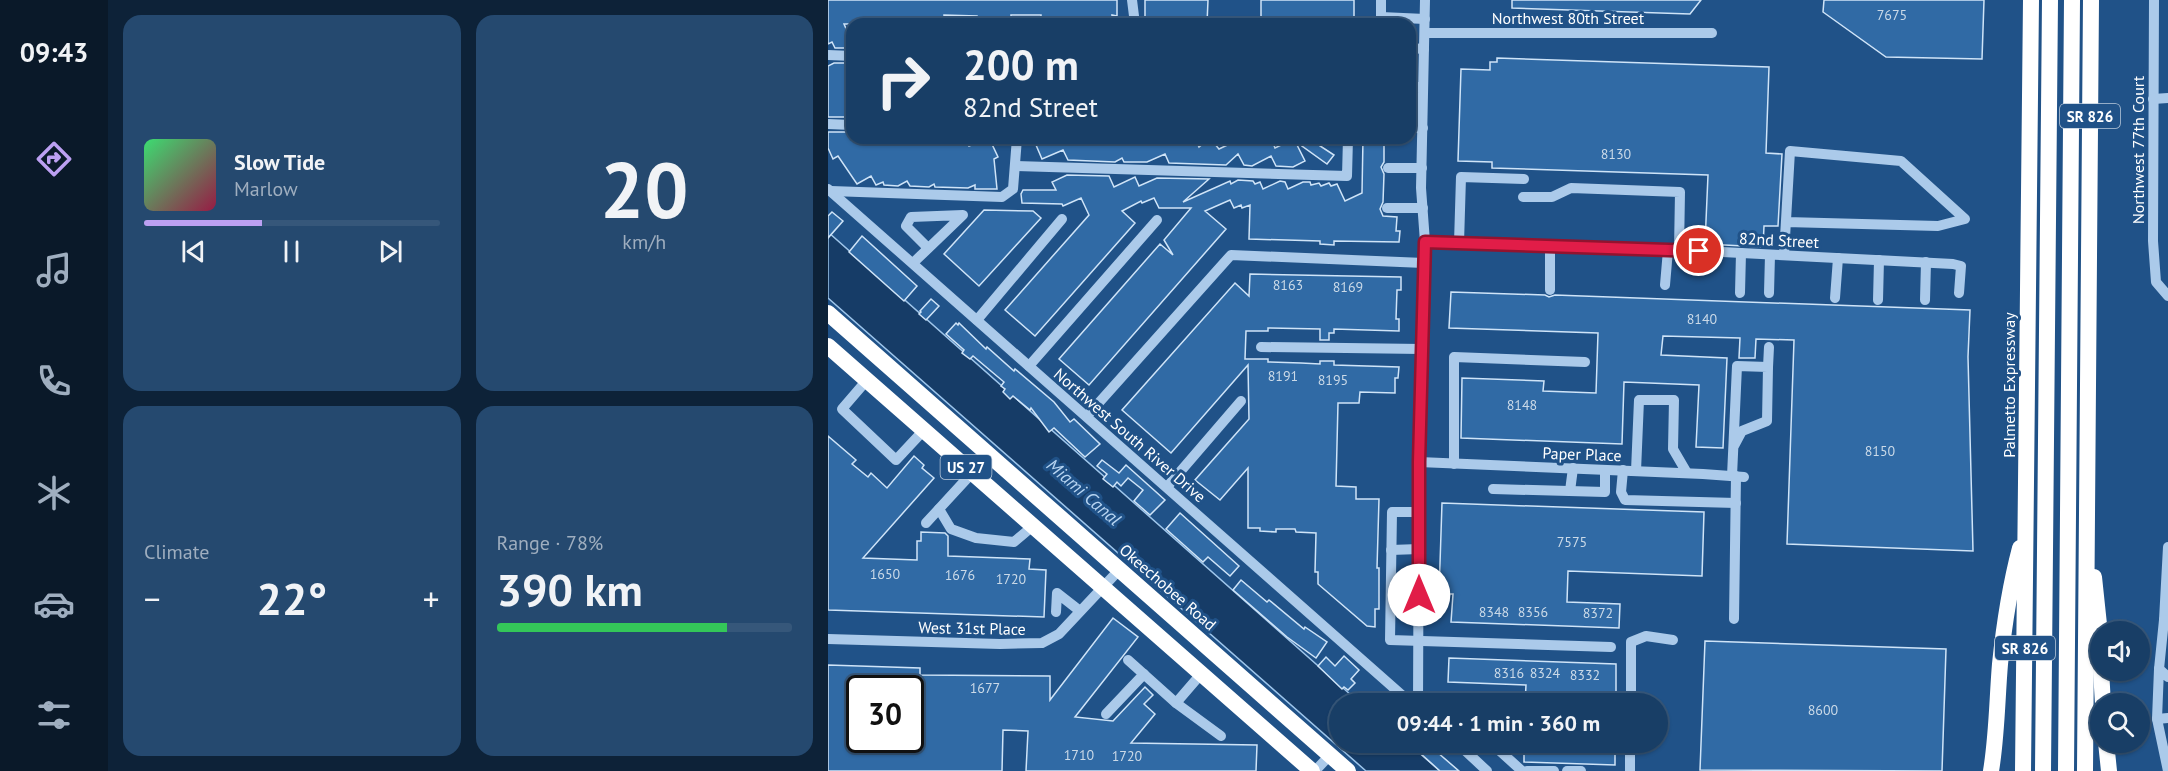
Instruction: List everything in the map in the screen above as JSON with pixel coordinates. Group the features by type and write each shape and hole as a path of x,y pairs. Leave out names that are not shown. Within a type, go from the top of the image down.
{"highway":[{"name":"Palmetto Expressway","path":"2023,771 2031,0"},
{"path":"2043,771 2050,0"},
{"path":"2066,771 2072,0"},
{"name":"SR 826","path":"2085,771 2091,0"},
{"name":"Okeechobee Road","path":"828,313 1348,771"},
{"name":"US 27","path":"828,346 1313,771"},
{"path":"2086,510 2099,621"},
{"path":"1991,771 1995,748 2001,662 2012,580 2026,524"},
{"path":"2107,753 2109,771"}],"street":[{"path":"1132,0 1134,18"},
{"path":"1381,0 1381,17 1403,18"},
{"path":"1418,693 1419,462 1425,242 1422,168 1425,0"},
{"name":"Northwest 77th Court","path":"2154,0 2153,241 2156,282 2168,296"},
{"path":"1416,19 1425,19"},
{"name":"Northwest 80th Street","path":"1425,33 1712,33"},
{"path":"1416,48 1424,49"},
{"path":"828,56 846,56"},
{"path":"1416,87 1424,87"},
{"path":"2153,99 2168,98"},
{"path":"828,124 846,125"},
{"path":"1416,128 1423,128"},
{"path":"829,190 1002,197 1013,189 1017,144"},
{"path":"1015,166 1347,176 1348,144"},
{"path":"1784,255 1790,151 1901,161 1965,219 1938,226 1786,222"},
{"path":"1388,168 1422,168"},
{"path":"1459,243 1461,177 1524,179"},
{"path":"1523,197 1552,197 1571,188 1680,192 1673,250 1665,285"},
{"name":"Northwest South River Drive","path":"829,190 1401,693"},
{"path":"1387,208 1423,208"},
{"path":"913,263 963,215 911,217 906,226 928,248"},
{"path":"977,320 1062,219"},
{"path":"1029,366 1157,219"},
{"name":"82nd Street","path":"1425,242 1673,250 1953,264 1961,266 1959,293"},
{"path":"1550,246 1550,290"},
{"path":"1740,293 1741,253"},
{"path":"1087,416 1231,255 1424,263"},
{"path":"1768,293 1770,255"},
{"path":"1835,298 1838,258"},
{"path":"1878,300 1880,260"},
{"path":"1925,300 1926,262"},
{"path":"1262,346 1422,350"},
{"path":"1734,446 1742,431 1767,422 1769,347"},
{"path":"1454,464 1454,357 1585,362"},
{"path":"1734,620 1737,476 1734,446 1737,366 1768,367"},
{"path":"867,380 842,409 896,460 924,430"},
{"path":"1167,487 1241,400"},
{"path":"1636,471 1638,400 1674,400 1673,449 1687,473"},
{"name":"Paper Place","path":"1419,462 1737,476"},
{"path":"1570,491 1573,468"},
{"path":"1493,489 1605,492 1605,470"},
{"path":"1623,470 1621,492 1625,500 1736,503"},
{"path":"926,523 972,472"},
{"path":"939,509 951,529 976,538 1014,542 1033,526"},
{"path":"1419,512 1392,512 1390,640 1611,648"},
{"path":"2168,547 2163,719 2168,771"},
{"path":"1391,550 1419,549"},
{"name":"West 31st Place","path":"828,639 1034,644 1051,640 1120,569"},
{"path":"1056,612 1057,593 1080,611"},
{"path":"1631,693 1631,642 1646,636 1673,640"},
{"path":"1128,660 1176,703 1221,736"},
{"path":"1106,714 1144,674"},
{"path":"1176,703 1201,674"},
{"path":"1471,753 1487,771"},
{"path":"1503,753 1524,771 1554,771"},
{"path":"1630,753 1630,771"},
{"path":"1313,771 1330,755"},
{"path":"1567,771 1581,771"}],"water":[{"name":"Miami Canal","path":"828,232 1349,693 1329,693 1329,738 828,298"},
{"path":"1346,753 1419,753 1440,771 1366,771"}],"building":[{"path":"828,0 1117,0 1117,16 1112,15 1112,18 1041,18 1041,15 1011,15 1011,18 977,18 977,16 944,15 944,18 846,18 846,24 844,24 846,48 835,48 832,42 828,44"},
{"path":"1145,0 1208,0 1207,18 1145,18"},
{"path":"1261,0 1354,0 1354,18 1261,18"},
{"path":"1512,0 1701,0 1690,14 1512,8"},
{"path":"1824,0 1984,0 1982,59 1886,57 1823,12"},
{"path":"1497,58 1769,67 1766,153 1782,154 1778,226 1764,226 1763,247 1705,244 1708,175 1492,168 1492,162 1458,161 1461,69 1490,70 1490,62 1497,62"},
{"path":"834,63 846,63 846,117 828,117 828,66"},
{"path":"828,132 846,132 846,144 968,144 969,146 992,144 998,157 994,159 997,189 975,189 975,185 968,188 935,187 934,184 929,187 910,186 907,181 898,186 884,185 883,182 876,185 871,176 857,184 838,156 833,159 828,148"},
{"path":"1036,144 1198,144 1199,147 1203,144 1215,144 1219,149 1229,144 1273,144 1275,148 1283,144 1296,144 1305,161 1293,167 1276,166 1271,156 1252,166 1244,165 1238,154 1226,165 1169,163 1165,154 1147,162 1124,162 1122,158 1115,162 1068,160 1063,150 1042,159"},
{"path":"1317,144 1334,155 1327,164 1302,146"},
{"path":"1363,144 1384,144 1384,162 1381,167 1384,174 1383,202 1380,209 1383,216 1397,217 1396,231 1400,231 1399,242 1334,241 1334,245 1320,244 1320,241 1249,239 1250,205 1234,208 1230,200 1205,211 1226,229 1089,385 1059,359 1160,244 1173,255 1164,240 1191,208 1159,208 1154,198 1142,203 1141,201 1122,211 1135,223 1035,336 1005,310 1089,215 1081,198 1063,206 1062,204 1022,203 1023,190 1056,190 1052,182 1067,175 1109,176 1114,187 1135,177 1139,186 1157,178 1209,179 1183,202 1230,181 1231,184 1238,180 1253,181 1255,184 1260,182 1263,189 1280,181 1285,182 1288,189 1303,182 1310,182 1311,185 1319,183 1321,186 1329,183 1331,186 1337,184 1345,201 1362,193"},
{"path":"984,210 1033,211 1041,218 979,286 944,254"},
{"path":"832,212 843,221 828,238 828,216"},
{"path":"862,236 917,286 904,301 849,252"},
{"path":"1250,274 1401,277 1401,290 1397,290 1396,319 1399,319 1399,331 1334,329 1334,333 1329,333 1329,340 1320,340 1320,329 1268,328 1268,331 1246,331 1245,359 1320,364 1320,361 1334,361 1334,365 1399,367 1398,378 1395,378 1395,393 1360,392 1359,403 1338,403 1336,486 1356,487 1356,499 1379,499 1377,568 1379,568 1379,609 1375,609 1375,627 1367,626 1318,584 1318,572 1315,572 1316,533 1296,532 1295,529 1276,529 1276,532 1248,528 1248,468 1220,500 1195,480 1249,419 1248,365 1171,453 1122,410 1235,283 1249,296"},
{"path":"1451,292 1970,310 1968,357 1973,551 1787,544 1794,340 1756,339 1755,358 1739,358 1740,338 1663,336 1661,355 1727,358 1723,448 1696,447 1699,385 1624,382 1622,444 1461,438 1462,378 1544,381 1543,391 1596,393 1598,333 1449,328"},
{"path":"931,299 939,306 926,320 919,314"},
{"path":"956,323 958,325 959,323 986,349 987,347 1014,371 1015,369 1054,402 1070,422 1074,419 1100,444 1085,457 1054,428 1049,432 1031,408 1030,410 1013,396 1010,399 1003,392 1005,389 1001,386 1004,382 973,356 970,359 962,353 964,350 946,334"},
{"path":"828,436 856,460 852,464 868,477 871,473 887,488 914,456 924,465 922,468 934,478 863,558 917,560 917,541 921,541 921,532 945,533 948,536 948,556 1030,559 1029,569 1046,570 1044,617 828,610"},
{"path":"1102,460 1119,473 1126,465 1165,500 1150,515 1134,501 1143,490 1128,478 1121,486 1117,482 1113,487 1103,479 1107,474 1097,466"},
{"path":"1442,503 1704,512 1702,576 1568,571 1567,602 1620,604 1619,628 1451,622 1453,594 1439,594"},
{"path":"1180,513 1239,566 1230,576 1208,557 1203,562 1166,529"},
{"path":"1241,580 1304,629 1305,627 1327,642 1316,658 1287,637 1233,590"},
{"path":"1113,618 1138,637 1075,717 1113,721 1145,687 1153,695 1144,704 1155,714 1131,743 1257,745 1256,771 1026,771 1028,731 1003,730 1002,771 828,771 828,665 920,668 920,675 846,675 846,753 924,753 924,675 1050,676 1050,700"},
{"path":"1705,641 1946,649 1942,771 1700,770"},
{"path":"1344,656 1359,670 1351,679 1355,683 1348,690 1344,687 1342,689 1318,666 1326,657 1335,666"},
{"path":"1449,658 1616,664 1616,693 1526,693 1526,685 1448,682"},
{"path":"1420,753 1438,753 1459,771 1440,771"},
{"path":"1524,753 1615,753 1615,765 1524,762"}],"route":[{"path":"1419,595 1419,462 1425,242 1699,251"}]}
